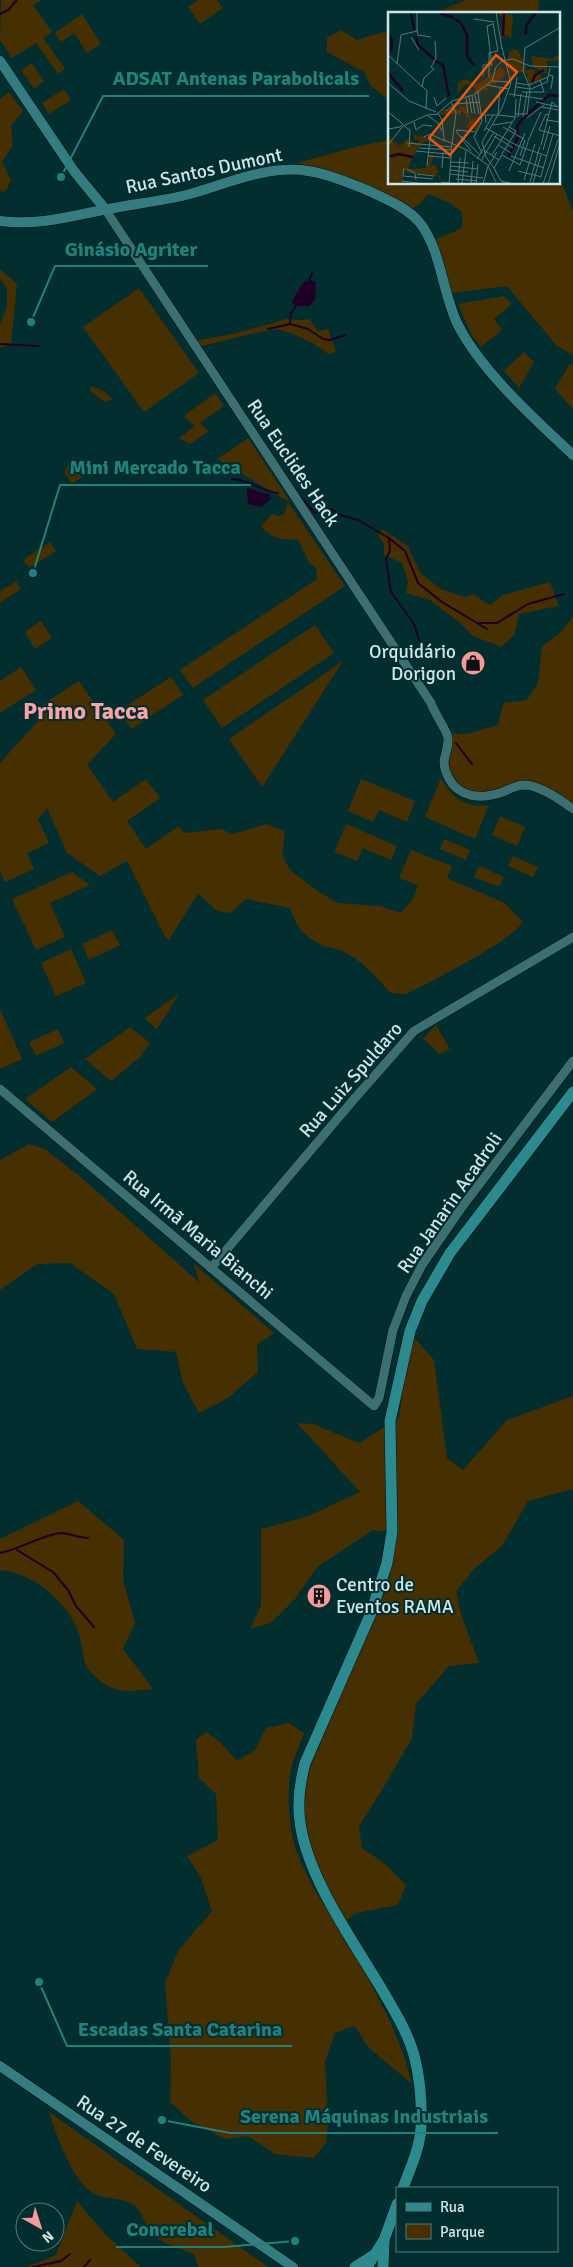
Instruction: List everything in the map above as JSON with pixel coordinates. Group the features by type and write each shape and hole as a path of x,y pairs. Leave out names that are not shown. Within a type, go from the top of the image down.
{"main road":[{"name":"Rua Euclides Hack","path":"0,61 74,171 105,209"},
{"name":"Rua Santos Dumont","path":"0,221 25,224 73,217 105,209 185,195 275,171 307,170 333,177 394,204 408,212 420,223 429,238 449,304 458,325 474,350 503,384 573,456"},
{"path":"403,2187 416,2152 421,2128 420,2090 415,2059 393,2008 342,1923 313,1867 303,1842 300,1822 301,1781 305,1763 371,1613 387,1563 392,1532 390,1421 410,1331 422,1301 450,1253 573,1092"},
{"name":"Rua 27 de Fevereiro","path":"0,2066 294,2267"},
{"path":"367,2267 384,2240 396,2207"},
{"path":"383,2267 384,2240"},
{"path":"355,2267 376,2253"},
{"path":"373,2267 376,2253"}],"street":[{"name":"Rua Euclides Hack","path":"105,209 431,704 448,738 442,760 454,786 470,796 485,797 517,786 533,786 573,809"},
{"name":"Rua Luiz Spuldaro","path":"211,1268 414,1031 573,937"},
{"name":"Rua Janarin Acadroli","path":"374,1406 379,1398 393,1330 406,1296 422,1265 462,1207 573,1062"},
{"name":"Rua Irmã Maria Bianchi","path":"0,1089 374,1406"}],"green space":[{"path":"1,0 42,0 33,5 52,32 43,38 65,69 58,74 36,43 12,58 0,40"},
{"path":"198,0 217,0 223,8 200,24 188,7"},
{"path":"466,0 539,0 538,12 437,12"},
{"path":"82,14 101,44 87,53 74,33 61,42 55,33"},
{"path":"341,30 357,40 388,30 388,99 371,86 364,72 327,52 327,38"},
{"path":"32,63 44,81 34,89 21,70"},
{"path":"64,89 71,100 49,114 42,103"},
{"path":"9,92 23,111 11,126 13,145 2,162 11,181 5,192 0,191 0,99"},
{"path":"388,140 388,185 560,185 561,182 573,211 573,355 557,346 507,286 451,293 435,240 462,228 462,212 448,202 428,194 419,205 410,210 318,168 297,163"},
{"path":"0,269 17,284 11,345 0,348 0,324 7,307 7,289 0,279"},
{"path":"139,288 199,373 144,412 83,327"},
{"path":"504,296 512,304 494,319 502,330 481,347 472,336 458,304"},
{"path":"286,319 309,319 318,331 328,329 336,352 328,354 305,339 280,330 253,334 198,347 194,341 237,333"},
{"path":"524,352 534,362 519,388 504,371"},
{"path":"570,364 573,365 573,409 555,389"},
{"path":"91,386 103,391 113,399 105,402 90,391"},
{"path":"215,393 224,406 200,423 209,431 190,444 179,438 195,426 184,416"},
{"path":"248,438 291,503 217,459"},
{"path":"73,457 85,475 72,484 64,472"},
{"path":"288,502 345,586 193,688 180,670 317,579 316,568 309,562 298,540 282,539 273,536 261,526 272,514 279,516 284,514"},
{"path":"382,529 408,546 420,573 441,589 465,597 472,594 490,605 503,595 550,582 559,606 519,614 515,634 501,647 473,636 459,622 430,600 406,593 408,581 402,563 384,555 384,544 378,535"},
{"path":"50,542 56,551 29,568 23,560"},
{"path":"16,581 21,589 0,603 0,591"},
{"path":"573,616 573,807 517,782 483,793 471,793 462,790 456,783 449,765 447,733 467,734 498,725 503,703 527,700 538,683 542,647 563,630"},
{"path":"41,621 52,638 35,649 25,632"},
{"path":"315,625 334,653 222,728 203,700"},
{"path":"343,661 262,787 229,739"},
{"path":"21,667 36,690 0,713 0,681"},
{"path":"171,677 183,695 131,729 120,710"},
{"path":"79,681 116,734 87,765 113,802 146,779 160,798 127,821 146,849 179,826 184,833 220,829 233,834 267,824 285,831 282,855 290,870 319,892 338,903 380,906 401,913 413,899 418,885 399,878 411,850 452,866 447,878 505,903 523,922 502,941 451,971 407,994 391,993 369,970 350,955 316,942 306,935 295,920 290,908 246,899 230,913 217,911 198,893 169,940 165,937 127,861 100,876 67,853 47,808 38,819 49,843 27,853 34,869 5,882 0,872 0,763 46,712 42,705"},
{"path":"441,778 455,797 460,800 473,805 489,805 475,839 425,817"},
{"path":"361,779 415,801 407,822 379,810 373,822 348,811"},
{"path":"500,816 525,827 517,846 492,835"},
{"path":"346,824 397,846 391,860 363,848 357,861 334,852"},
{"path":"444,839 470,850 466,860 440,849"},
{"path":"513,856 538,867 533,877 508,866"},
{"path":"479,866 504,877 499,887 474,877"},
{"path":"72,872 90,885 50,903 65,937 36,950 12,899"},
{"path":"112,930 120,945 89,960 82,944"},
{"path":"71,949 86,983 56,996 41,963"},
{"path":"179,994 157,1029 145,1019 146,1017"},
{"path":"0,1009 22,1059 0,1069"},
{"path":"436,1025 450,1049 440,1054 423,1039"},
{"path":"130,1027 150,1043 140,1057 111,1081 85,1059"},
{"path":"58,1029 64,1043 36,1056 29,1042"},
{"path":"71,1067 97,1089 52,1122 25,1099"},
{"path":"29,1144 45,1149 83,1179 200,1283 193,1263 274,1333 257,1345 258,1372 228,1398 199,1413 183,1383 176,1352 137,1349 114,1294 70,1263 37,1264 0,1290 0,1160"},
{"path":"412,1335 434,1360 447,1458 463,1470 507,1420 573,1396 573,1489 528,1501 502,1546 475,1568 456,1591 461,1614 479,1663 449,1666 416,1704 412,1738 359,1826 362,1848 385,1864 406,1885 398,1905 356,1913 346,1921 317,1867 304,1824 303,1797 311,1765 385,1593 397,1533 373,1530 317,1567 295,1599 271,1623 250,1629 261,1606 261,1529 306,1517 360,1492 297,1423 313,1424 359,1443 399,1418 408,1347"},
{"path":"78,1501 124,1540 123,1580 135,1623 123,1649 153,1689 120,1690 100,1681 89,1670 78,1631 66,1609 57,1599 47,1590 25,1577 0,1570 0,1539"},
{"path":"289,1723 304,1733 293,1762 289,1785 293,1840 309,1880 382,2004 399,2043 412,2084 368,2047 355,2026 335,2033 325,2062 328,2125 326,2143 314,2158 275,2154 248,2136 225,2139 192,2122 170,2102 171,2061 165,1983 178,1951 212,1911 201,1878 187,1856 218,1840 216,1794 199,1778 196,1740 206,1732 220,1742 237,1761 256,1749 266,1728"},
{"path":"49,2112 268,2267 198,2267 194,2254 158,2239 131,2203 100,2196 87,2189 66,2158"},
{"path":"77,2201 104,2233 141,2267 27,2267 56,2255 57,2252 65,2252 65,2232"}],"shaded area":[{"path":"311,280 316,282 315,299 310,306 295,306 292,302 296,294 304,282"},
{"path":"247,488 269,494 271,499 262,507 248,504"}],"waterway":[{"path":"0,14 8,10 17,0"},
{"path":"308,283 312,273"},
{"path":"290,323 291,313 297,305"},
{"path":"268,329 290,324 308,329 323,339 330,340 345,335"},
{"path":"0,344 39,346"},
{"path":"232,479 244,481 278,493"},
{"path":"300,497 315,513 332,509 337,514 358,520 389,538 405,551 418,583 442,602 487,629"},
{"path":"389,538 390,551 386,559 391,592 414,624 420,643"},
{"path":"479,623 497,623 528,604 564,594"},
{"path":"456,743 472,764"},
{"path":"0,1553 53,1534 64,1533 88,1538"},
{"path":"17,1550 53,1572 68,1590 76,1606 94,1627"},
{"path":"33,2267 61,2261 70,2254"},
{"path":"84,2267 90,2260"}],"place":[{"name":"ADSAT Antenas Parabolicals","path":"61,177"},
{"name":"Ginásio Agriter","path":"31,322"},
{"name":"Mini Mercado Tacca","path":"33,573"},
{"name":"Orquidário Dorigon","path":"473,663"},
{"name":"Centro de Eventos RAMA","path":"319,1596"},
{"name":"Escadas Santa Catarina","path":"39,1982"},
{"name":"Serena Máquinas Industriais","path":"162,2120"},
{"name":"Concrebal","path":"295,2241"}],"district":[{"name":"Primo Tacca","path":"86,711"}]}
